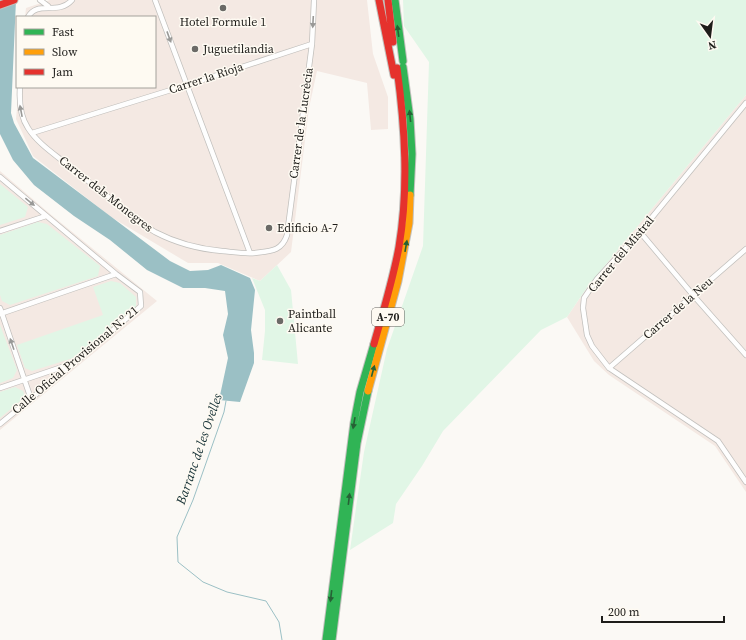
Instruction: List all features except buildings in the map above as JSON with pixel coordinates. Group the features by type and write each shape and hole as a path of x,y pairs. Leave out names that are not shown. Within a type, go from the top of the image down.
{"main road":[{"path":"0,1 4,0"},
{"path":"0,5 14,0"},
{"path":"379,0 394,75 406,174"},
{"name":"A-70","path":"326,640 330,626 360,424 368,386 398,281 409,223 412,154 410,119 388,0"},
{"name":"A-70","path":"338,566 353,428 368,361 393,274 404,213 406,174 404,126 394,0"},
{"name":"A-70","path":"330,626 332,640"}],"street":[{"path":"40,0 49,6"},
{"path":"28,16 35,7 59,7 64,6 72,0"},
{"path":"155,0 250,253"},
{"name":"Carrer de la Lucrècia","path":"282,245 287,235 312,44 314,0"},
{"name":"Carrer la Rioja","path":"32,133 187,85 312,44"},
{"name":"Carrer dels Monegres","path":"20,88 22,117 28,129 39,141 79,174 155,232 176,241 198,248 211,250 250,253 270,251 277,249 282,245"},
{"name":"Carrer del Mistral","path":"746,102 640,232 597,279 584,298 583,308 587,335 592,346 609,368 718,441 746,482"},
{"path":"0,177 116,274"},
{"path":"0,231 46,216"},
{"path":"640,232 692,295 746,355"},
{"name":"Carrer de la Neu","path":"609,368 746,249"},
{"path":"1,314 116,274"},
{"name":"Calle Oficial Provisional N.º 21","path":"0,424 141,306 140,292 116,274"},
{"path":"0,308 31,399"},
{"path":"0,388 74,363"}],"shaded area":[{"path":"50,0 367,0 373,54 388,97 388,129 371,130 367,83 317,71 309,108 291,252 260,281 218,263 188,263 111,217 33,156 16,119 19,88 156,88 156,16 25,16 26,8"},
{"path":"746,95 746,492 715,446 609,375 594,361 567,317 588,286"},
{"path":"0,171 157,301 0,430"}],"green space":[{"path":"403,0 746,0 746,95 588,286 567,317 541,330 443,431 422,466 396,504 393,523 350,550 364,452 387,349 423,246 429,62 404,26"},
{"path":"0,184 28,207 25,217 0,225"},
{"path":"38,222 47,224 100,266 98,276 10,305 2,301 0,295 0,235"},
{"name":"Paintball Alicante","path":"277,265 291,290 298,364 262,360 265,331 265,310 252,278 260,281"},
{"path":"111,281 120,283 136,297 136,306 73,358 32,371 25,368 17,345 103,315 93,287"},
{"path":"0,325 17,370 13,378 0,383"},
{"path":"15,387 23,391 25,397 0,418 0,392"}],"water":[{"path":"0,0 16,0 11,113 14,123 33,158 170,261 190,271 208,270 221,265 250,278 255,290 251,330 254,363 240,402 219,400 228,358 223,335 228,314 225,291 205,288 183,288 147,270 110,240 74,216 34,185 13,160 0,134"}],"waterway":[{"name":"Barranc de les Ovelles","path":"226,401 224,412 193,500 177,537 178,562 203,582 227,592 266,601 279,622 282,640"}],"traffic: fast":[{"path":"395,0 403,61"},
{"path":"403,67 410,119 412,154 410,195"},
{"path":"326,640 354,423 360,392 374,344"},
{"path":"332,640 357,443 368,391"}],"traffic: slow":[{"path":"368,391 398,281 409,223 410,195"}],"traffic: jam":[{"path":"0,5 14,0"},
{"path":"379,0 394,75"},
{"path":"388,0 393,42"},
{"path":"374,344 397,259 404,202 404,135 397,68"}],"place":[{"name":"Hotel Formule 1","path":"223,8"},
{"name":"Juguetilandia","path":"195,49"},
{"name":"Edificio A-7","path":"269,228"},
{"name":"Paintball Alicante","path":"280,321"}]}
